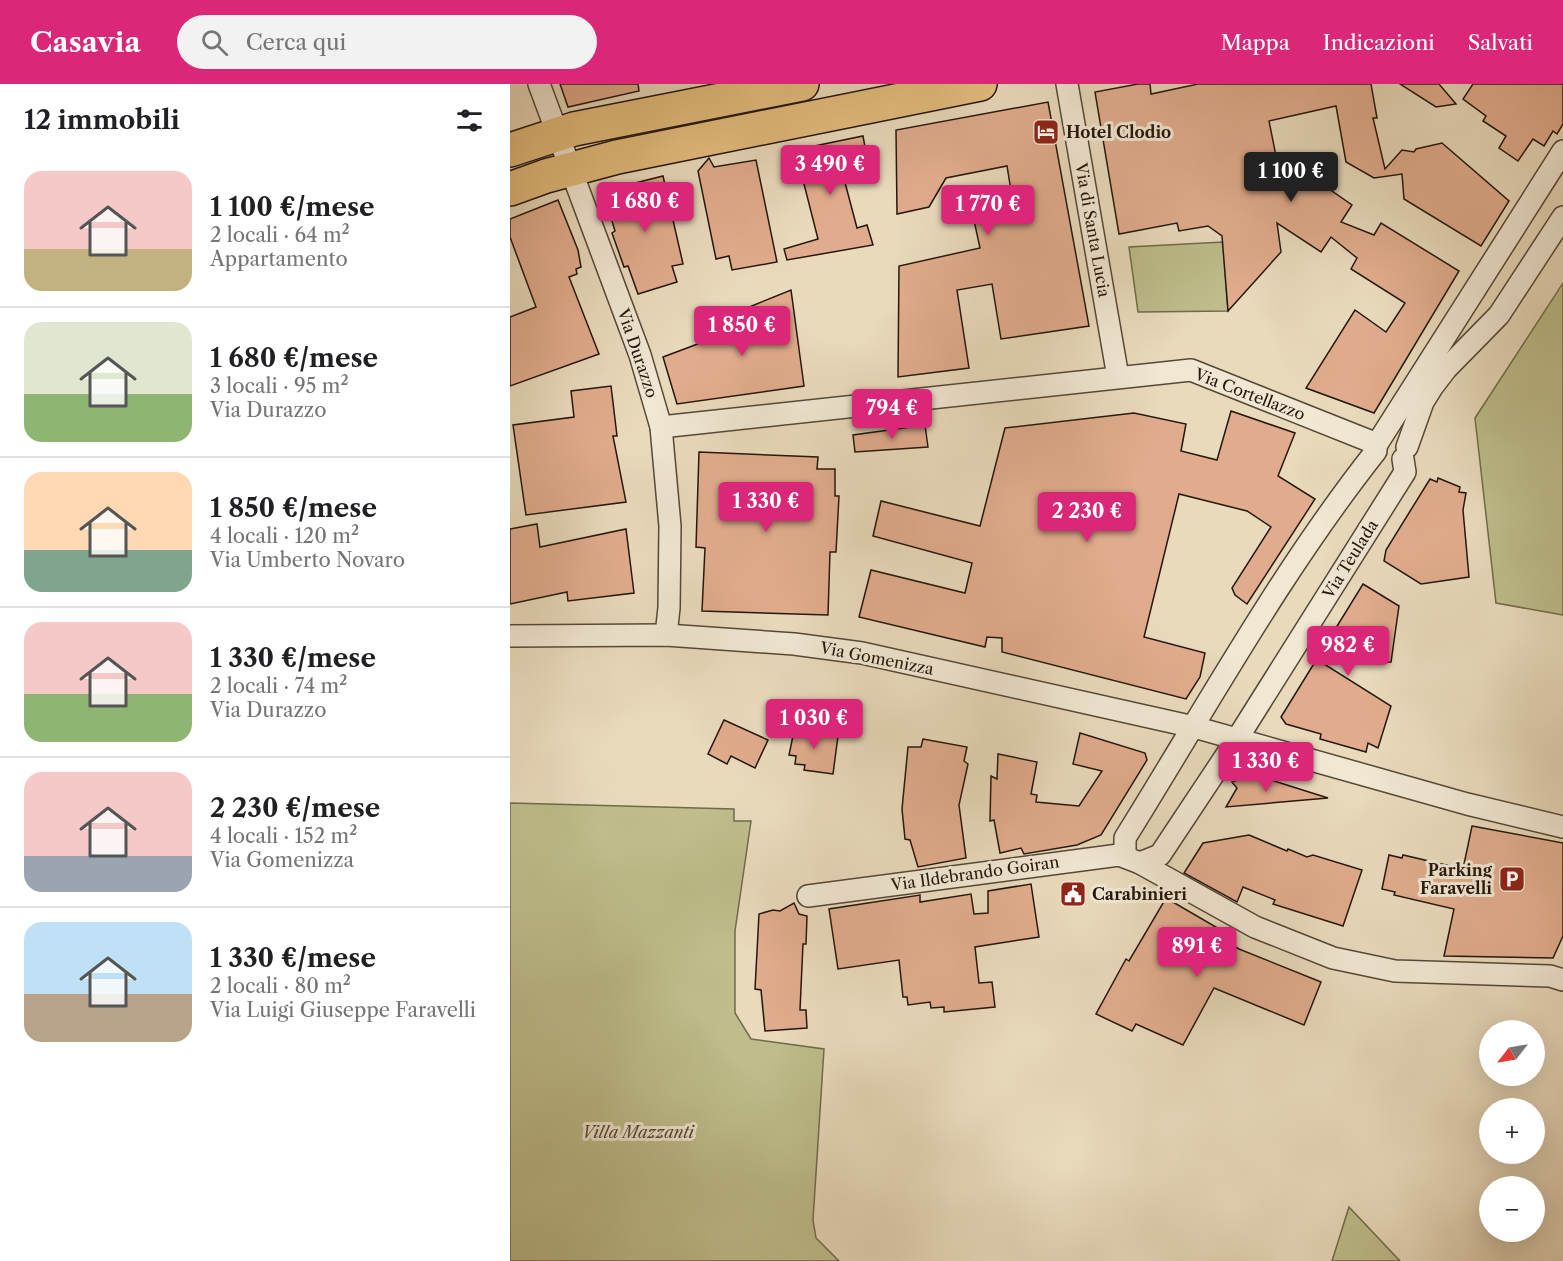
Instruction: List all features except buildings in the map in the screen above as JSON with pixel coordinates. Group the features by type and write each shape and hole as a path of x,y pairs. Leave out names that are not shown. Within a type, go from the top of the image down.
{"main road":[{"path":"510,150 557,133 802,84"},
{"path":"510,189 571,169 980,84"}],"street":[{"name":"Via Durazzo","path":"539,84 640,355 661,427 670,526 669,608 666,635"},
{"name":"Via di Santa Lucia","path":"1067,84 1118,377"},
{"path":"1563,151 1378,443 1217,685 1194,727 1125,838 1133,860 1255,927 1333,958 1395,971 1550,976 1563,980"},
{"name":"Via Teulada","path":"1133,860 1160,855 1237,739 1405,472 1405,454 1423,402 1432,386 1499,315 1563,217"},
{"name":"Via Cortellazzo","path":"661,427 1191,370 1378,443 1384,462 1397,463 1405,454"},
{"name":"Via Gomenizza","path":"510,636 666,635 835,648 1194,727 1467,804 1563,827"},
{"name":"Via Ildebrando Goiran","path":"808,896 1104,855 1133,860"}],"green space":[{"path":"1223,242 1228,311 1138,312 1129,247"},
{"path":"1563,283 1563,615 1496,603 1475,418"},
{"name":"Villa Mazzanti","path":"510,803 734,809 734,821 751,821 735,931 735,1013 751,1039 824,1049 813,1220 816,1238 839,1261 510,1261"},
{"path":"1349,1207 1400,1261 1332,1261"}],"place":[{"name":"Hotel Clodio","path":"1046,132"},
{"name":"Parking Faravelli","path":"1512,879"},
{"name":"Carabinieri","path":"1073,894"}]}
